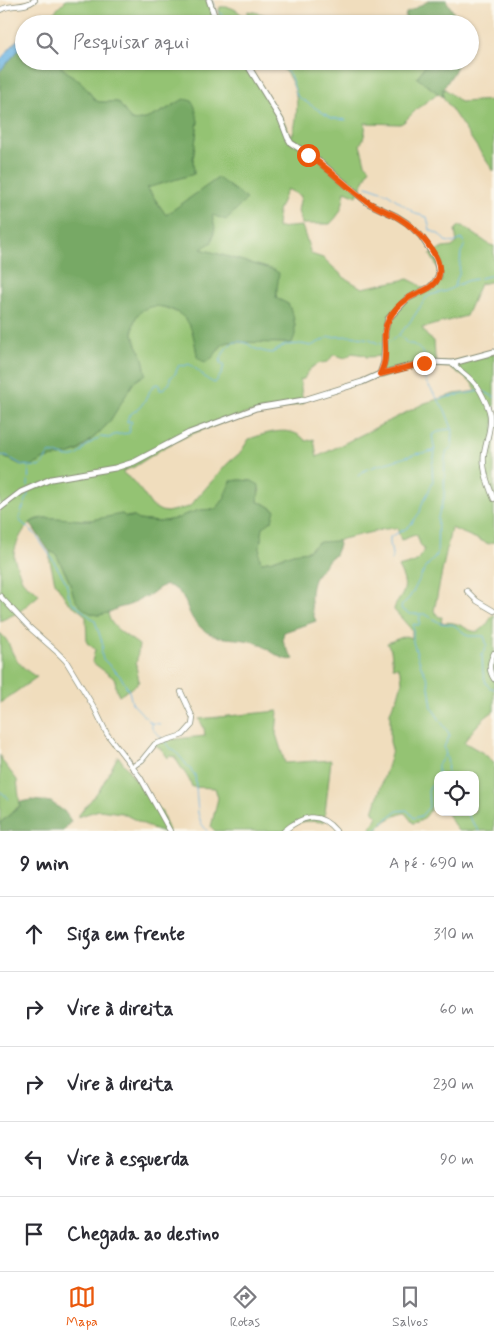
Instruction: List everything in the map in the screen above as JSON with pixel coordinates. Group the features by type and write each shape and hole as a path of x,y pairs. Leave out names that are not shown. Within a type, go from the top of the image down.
{"street":[{"path":"0,10 10,6 28,5 35,0"},
{"path":"209,0 214,15"},
{"path":"250,70 281,120 291,143 320,162 364,200 407,223 421,236 436,259 439,274 435,282 430,287 407,299 392,314 387,323 385,331 385,358 380,374"},
{"path":"0,508 21,492 50,479 126,465 189,433 256,408 304,400 362,382 380,374 424,363 453,363 494,352"},
{"path":"453,363 477,386 490,413 484,464 494,499"},
{"path":"467,591 477,601 494,611"},
{"path":"0,596 30,628 62,656 85,692 107,734 140,777 170,831"},
{"path":"494,653 490,660 490,673 494,679"},
{"path":"132,766 145,758 156,744 183,735 192,725 193,718 181,692"},
{"path":"284,831 297,821 309,817 326,821 336,831"}],"green space":[{"path":"66,0 209,0 213,15 51,15"},
{"path":"430,0 446,0 455,15 406,15"},
{"path":"220,7 228,7 235,9 242,15 218,15"},
{"path":"248,11 266,15 247,15"},
{"path":"15,54 15,70 65,70 83,84 95,100 99,102 118,102 131,120 137,121 151,117 184,99 192,101 198,121 193,160 194,174 147,188 166,215 218,178 247,199 226,220 212,215 215,228 212,242 201,249 279,273 276,298 288,304 293,315 295,335 292,343 228,342 222,345 213,357 205,363 197,357 191,328 187,321 172,310 164,307 155,306 147,308 140,312 135,320 133,330 135,340 143,357 146,374 134,382 110,421 100,432 79,450 70,454 44,459 31,466 21,465 0,455 0,71"},
{"path":"65,70 250,70 286,125 289,135 293,134 297,105 295,90 283,70 422,70 417,78 438,93 400,124 365,123 363,140 360,145 365,163 370,168 357,196 345,191 341,209 330,224 302,224 298,211 301,196 287,189 278,211 277,228 302,226 311,254 323,258 345,278 362,288 408,279 425,290 433,290 442,281 440,272 430,254 443,248 452,247 457,243 455,230 459,226 463,226 494,246 494,281 480,284 466,316 422,328 427,336 434,341 435,357 438,364 494,354 494,542 489,544 451,528 434,611 439,617 442,617 441,623 455,623 469,630 476,631 484,628 494,614 494,711 481,721 464,742 494,762 494,831 458,831 449,816 479,816 479,771 434,771 434,800 424,818 413,823 403,813 384,822 377,831 370,830 377,816 373,812 392,749 390,742 390,713 394,702 397,700 402,682 398,667 393,667 391,650 387,643 405,636 412,638 412,630 394,610 404,590 403,579 398,567 420,558 424,549 417,535 401,540 397,528 385,529 338,541 317,543 308,551 293,553 262,562 259,552 263,526 272,521 274,509 258,502 260,489 252,481 240,480 231,481 225,498 216,509 200,510 180,518 159,522 138,520 132,516 126,517 122,514 91,520 37,519 24,530 15,548 14,558 22,580 39,595 19,612 0,621 0,455 7,459 38,463 44,459 79,451 100,432 110,421 134,382 140,378 145,369 133,336 135,319 142,310 147,307 158,306 182,315 191,327 197,353 218,351 222,345 228,342 291,343 295,326 288,304 276,298 278,273 274,270 201,249 212,214 218,178 166,215 147,187 194,174 193,160 198,121 184,99 151,117 137,121 131,120 118,102 99,102 95,100 83,84","holes":["352,353 365,355 366,357 383,356 378,379 390,375 390,372 426,366 450,367 472,383 477,391 455,394 425,403 317,457 314,439 306,441 300,436 286,431 263,434 249,439 240,453 228,463 189,507 167,512 161,511 152,506 132,480 123,473 123,471 134,467 165,447 189,435 245,414 303,404 300,380 304,379 313,366 328,362 333,355 345,358"]},
{"path":"422,70 455,70 443,89 443,97 417,78"},
{"path":"444,88 460,102 494,100 494,172 443,97"},
{"path":"231,481 252,481 259,485 258,502 275,510 272,521 263,527 259,552 262,562 293,553 308,551 317,543 338,541 339,545 335,555 330,558 317,574 312,586 311,604 316,621 284,632 284,643 294,659 290,660 280,657 257,643 219,637 204,630 193,619 181,595 168,586 162,586 132,604 104,614 97,615 89,612 82,608 75,599 68,578 56,554 49,551 30,523 44,518 91,520 122,514 126,517 135,517 138,520 159,522 179,518 200,510 216,509 225,498"},
{"path":"50,551 56,554 68,579 88,612 98,615 108,612 109,618 115,627 139,645 136,666 139,681 119,696 115,679 92,662 95,649 87,643 86,617 67,601 55,582 50,561"},
{"path":"0,633 21,664 37,677 0,703"},
{"path":"278,711 276,734 285,763 331,760 324,822 304,822 296,824 286,831 215,831 211,827 218,798 215,788 192,787 175,757 170,756 168,758 153,743 156,741 205,736 204,728 199,719"},
{"path":"0,755 17,780 20,805 0,823"},
{"path":"118,756 152,803 161,810 169,831 157,831 122,813 99,810 77,817 100,789"},
{"path":"31,800 51,802 65,812 71,821 63,831 0,831 0,823 20,806 20,802"}],"water":[{"path":"15,42 15,54 0,71 0,60"}],"waterway":[{"path":"211,0 215,8 222,15"},
{"path":"285,70 290,75 297,96 331,118 346,120"},
{"path":"367,186 387,193 416,214 427,217 430,230 440,235 445,241 453,243 462,239 465,245 461,252 459,274 454,286"},
{"path":"386,344 399,335 430,295 446,291 466,281 494,275"},
{"path":"399,335 408,344 412,344 419,349 426,360"},
{"path":"0,455 22,465 40,467 48,454 75,456 100,437 109,438 114,435 129,433 129,426 132,422 127,422 129,416 142,405 154,385 159,384 160,390 162,390 170,383 170,378 175,374 179,365 189,364 206,379 215,383 222,373 224,364 220,362 223,353 232,343 246,343 262,351 272,353 285,345 301,344 311,346 329,337 351,336 370,339 382,344"},
{"path":"427,364 426,382 445,410 453,431 452,447 447,451 445,458 444,498 438,517 437,555 425,568 414,590 401,609 410,614 425,614 440,623 454,625 468,636 484,636 487,645 482,654 483,672 486,683 494,689"},
{"path":"439,399 479,391"},
{"path":"483,391 494,397"},
{"path":"392,560 390,537 407,528 412,523 420,512 433,481 432,466 435,452 432,435 442,430 452,429"},
{"path":"358,476 365,470 376,466 416,454 434,451"},
{"path":"28,486 29,467"},
{"path":"28,493 20,514 20,521 35,534 51,557 66,582 72,602 95,621 103,645 101,653 103,659 121,677 129,691 132,703 163,739"},
{"path":"420,615 419,625 413,625 413,642 428,680 432,708 450,735 444,747 448,763 447,771"},
{"path":"151,723 160,724"},
{"path":"165,742 195,775 198,813 201,823 207,831"},
{"path":"438,771 438,765 445,755"},
{"path":"375,831 397,811 407,810 414,818 421,816 429,807 428,791 434,784"},
{"path":"0,791 9,799"},
{"path":"468,816 479,831"}],"route":[{"path":"308,155 320,162 364,200 396,216 415,229 434,254 439,269 438,276 433,285 407,299 388,319 385,331 385,358 380,374 424,363"}]}
